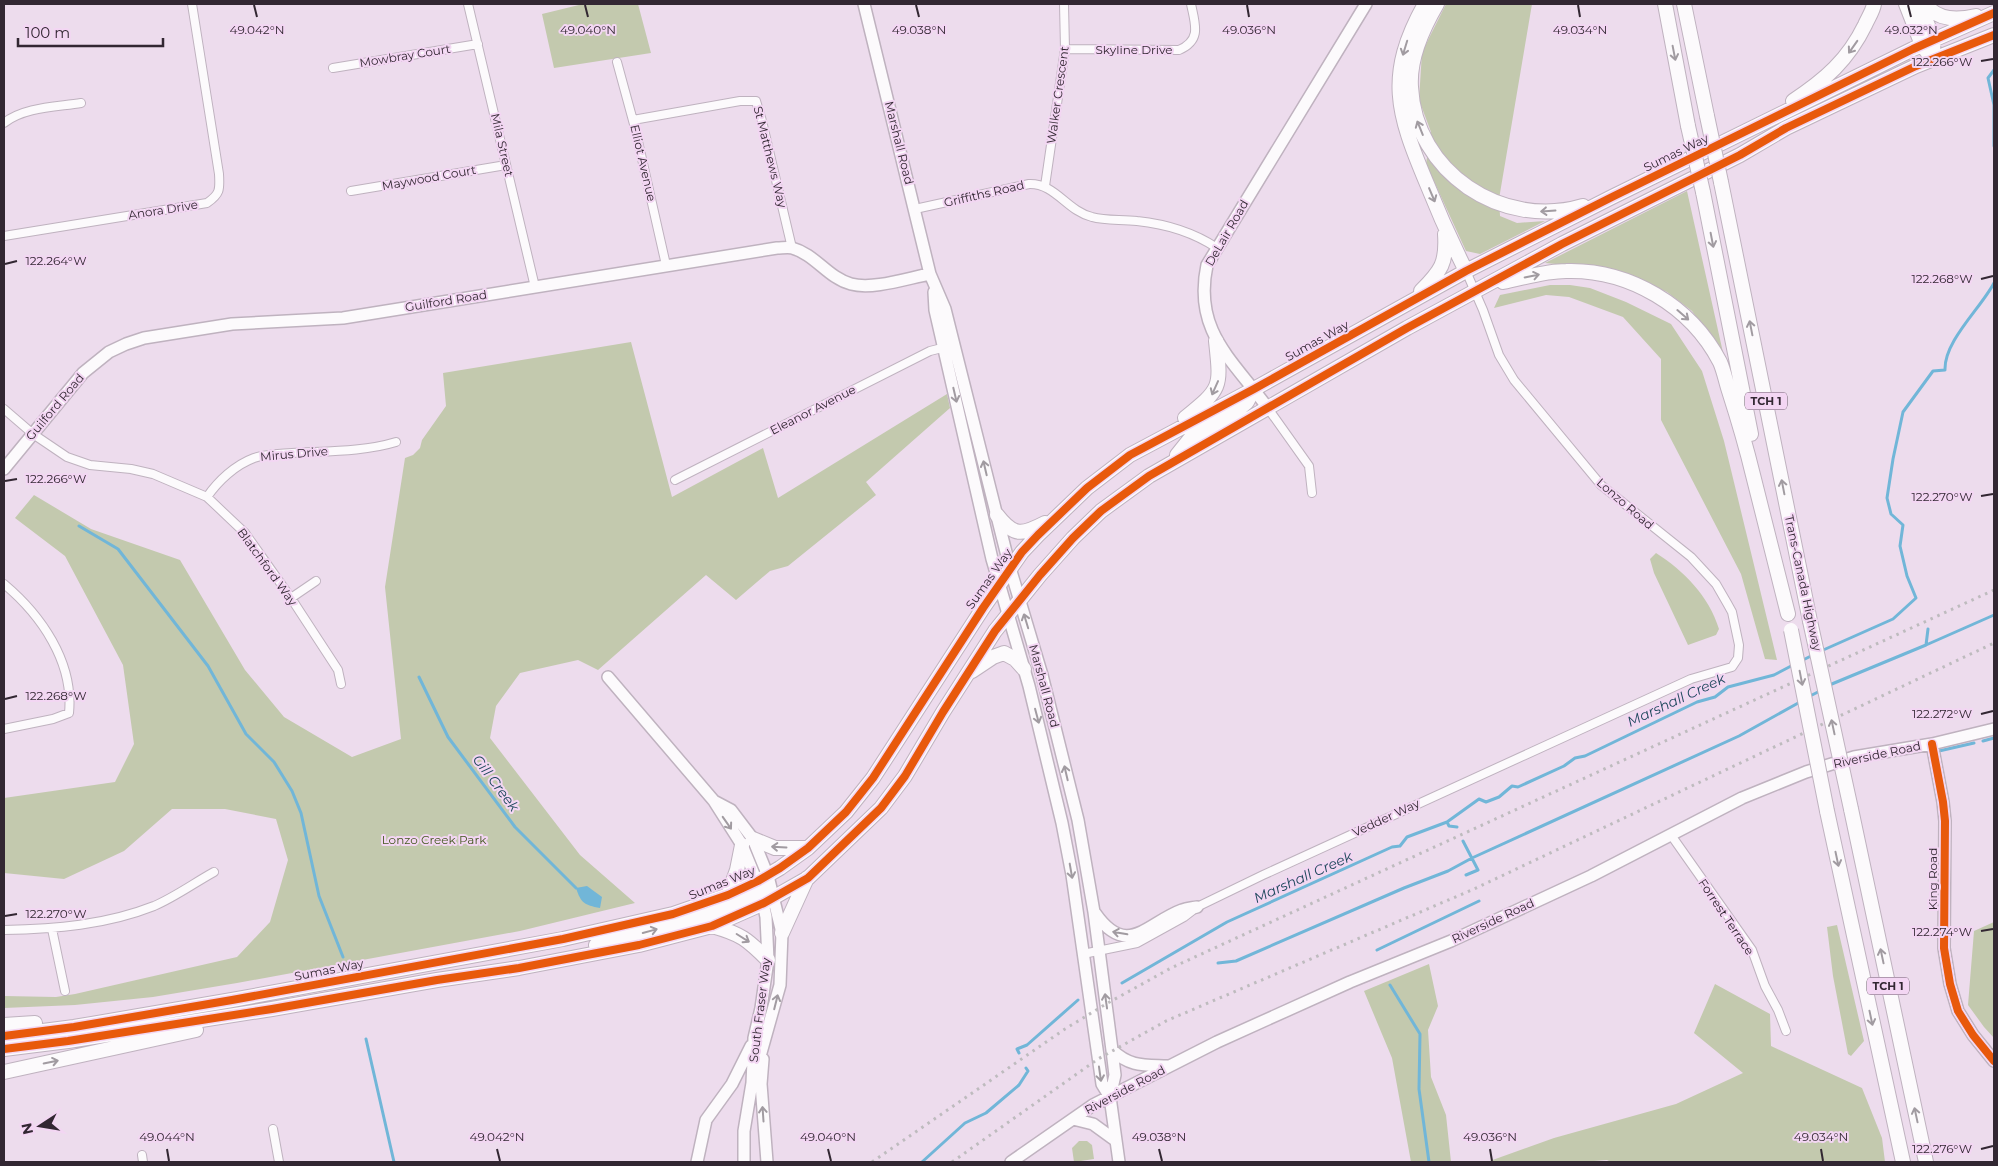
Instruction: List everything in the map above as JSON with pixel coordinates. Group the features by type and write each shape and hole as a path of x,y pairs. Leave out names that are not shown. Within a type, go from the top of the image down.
{"highway":[{"path":"1425,4 1409,37 1402,59 1400,101 1405,129 1444,226 1466,271"},
{"path":"1437,4 1422,34 1414,60 1410,85 1414,112 1428,147 1447,170 1470,189 1493,202 1519,210 1542,212 1571,209 1612,197"},
{"name":"Trans-Canada Highway","path":"1665,4 1827,811 1902,1162"},
{"name":"Trans-Canada Highway","path":"1684,4 1810,621 1926,1162"},
{"path":"1688,4 1696,65"},
{"path":"1737,136 1804,93 1834,70 1857,41 1874,4"},
{"path":"1906,4 1928,42"},
{"path":"1919,4 1932,59"},
{"path":"1925,4 1929,9 1941,16 1950,18 1961,19 1994,12"},
{"name":"Sumas Way","path":"4,1036 74,1027 232,1000 563,939 673,914 762,882 808,848 846,812 873,778 1010,568 1055,518 1087,488 1130,455 1254,389 1466,271 1612,197 1928,42 1994,12"},
{"path":"4,1049 156,1028 519,968 639,945 712,926 768,901 808,878 881,808 905,776 995,631 1057,555 1101,511 1172,462 1407,328 1562,244 1740,155 1786,128 1932,59 1994,35"},
{"path":"1406,305 1435,277 1443,266 1446,252 1444,226"},
{"path":"1480,289 1531,276 1564,271 1587,271 1614,276 1636,284 1658,296 1683,314 1699,331 1720,363 1743,434 1788,614"},
{"path":"1166,435 1211,397 1215,390 1219,370 1216,340"},
{"path":"1172,462 1193,435 1241,407 1247,402 1254,389"},
{"path":"997,515 1006,528 1015,532 1031,530 1055,518"},
{"path":"968,674 993,657 1004,653 1016,659 1024,669"},
{"path":"728,895 747,842 775,848 808,848"},
{"path":"782,933 808,878"},
{"path":"519,968 580,949 697,918 736,904 762,882"},
{"path":"712,926 735,932 744,937 768,960"},
{"path":"4,1072 202,1028 316,1008 410,985"},
{"path":"4,1025 42,1022 162,1006 232,1000"}],"street":[{"name":"Anora Drive","path":"4,236 207,203 217,196 220,186 219,174 192,4"},
{"name":"Mila Street","path":"468,4 535,287"},
{"name":"Marshall Road","path":"864,4 932,278 935,310 949,346 997,515 1010,568 1055,725 1078,820 1094,912 1112,1050 1114,1075 1110,1097 1119,1162"},
{"name":"Walker Crescent","path":"1045,186 1065,49 1064,4"},
{"name":"Skyline Drive","path":"1065,49 1179,50 1188,46 1195,36 1196,27 1191,4"},
{"name":"DeLair Road","path":"1312,493 1309,466 1216,340 1208,322 1202,284 1207,265 1216,248 1366,4"},
{"name":"Mowbray Court","path":"333,68 478,44"},
{"name":"Elliot Avenue","path":"617,62 666,266"},
{"name":"St Matthews Way","path":"632,120 740,100 756,101 792,248"},
{"path":"4,123 11,117 32,111 81,103"},
{"name":"Maywood Court","path":"352,192 506,165"},
{"name":"Griffiths Road","path":"915,209 1029,184 1045,186"},
{"path":"1045,186 1072,208 1092,217 1140,221 1187,231 1216,248"},
{"path":"792,248 805,254 830,273 850,284 874,285 932,278"},
{"name":"Guilford Road","path":"4,469 83,373 109,352 144,338 232,324 343,318 759,250 792,248"},
{"name":"Lonzo Road","path":"1466,271 1480,289 1499,354 1514,380 1601,485 1691,557 1716,584 1732,612 1739,645 1738,658 1732,667 1691,679"},
{"name":"Marshall Road","path":"949,346 976,491 999,583 1040,729 1062,823 1072,875 1102,1084 1110,1097"},
{"name":"Eleanor Avenue","path":"675,480 930,351 949,346"},
{"name":"Blatchford Way","path":"4,409 54,449 80,462 153,474 207,497 245,533 291,598 338,670 341,684"},
{"name":"Mirus Drive","path":"207,497 215,486 232,470 254,458 276,454 376,448 396,442"},
{"path":"291,598 316,581"},
{"path":"4,584 36,615 51,640 64,667 70,699 69,713 53,719 4,729"},
{"name":"South Fraser Way","path":"608,677 714,801 722,817 747,842 768,901 782,933 780,985 760,1039"},
{"name":"Vedder Way","path":"1083,954 1127,946 1145,939 1184,917 1197,907 1263,875 1691,679"},
{"name":"Riverside Road","path":"1011,1162 1093,1105 1169,1066 1268,1018 1460,937 1591,876 1742,798 1806,772 1854,757 1932,744 1994,729"},
{"name":"King Road","path":"1932,744 1945,821 1944,948 1950,984 1958,1011 1973,1035 1994,1061"},
{"name":"Forrest Terrace","path":"1671,835 1752,950 1765,986 1778,1010 1786,1031"},
{"path":"4,930 52,929 108,920 154,906 214,872"},
{"name":"South Fraser Way","path":"744,1162 744,1131 760,1039 761,1008 768,960 768,901"},
{"path":"1094,912 1101,922 1114,933 1132,935 1143,932 1182,910 1197,907"},
{"path":"52,929 65,990"},
{"path":"697,1162 706,1120 732,1084 760,1039"},
{"path":"760,1039 761,1084 767,1162"},
{"path":"1112,1050 1122,1059 1132,1064 1169,1066"},
{"path":"1073,1119 1093,1124 1115,1140"},
{"path":"273,1129 279,1162"}],"green space":[{"path":"583,4 638,4 651,53 554,68 542,14"},
{"path":"1446,4 1532,4 1499,199 1500,216 1517,223 1545,221 1480,254 1466,251 1426,164 1431,132 1419,100 1422,52"},
{"path":"1687,191 1724,357 1692,311 1667,292 1618,270 1545,263"},
{"path":"1550,285 1590,288 1626,302 1671,324 1702,371 1724,441 1777,660 1765,659 1741,574 1661,420 1661,359 1623,317 1569,297 1546,295 1494,308 1500,295"},
{"name":"Lonzo Creek Park","path":"631,342 672,497 763,448 778,498 947,394 950,408 866,482 876,495 788,566 770,571 736,600 706,575 598,670 578,660 520,673 496,706 490,738 580,855 635,903 520,931 153,997 75,1005 4,1008 4,996 56,997 75,994 237,957 270,922 288,860 276,819 225,809 172,809 124,851 64,879 4,873 4,798 115,782 134,744 123,665 65,556 15,518 34,495 91,529 180,560 245,670 284,717 352,757 401,739 385,587 405,458 413,455 420,448 422,440 446,406 443,373"},
{"path":"1656,553 1686,576 1702,595 1715,617 1719,629 1716,635 1688,645 1654,573 1650,559"},
{"path":"1994,922 1994,1038 1968,1005 1974,931"},
{"path":"1837,925 1864,1041 1851,1056 1848,1054 1833,976 1827,927"},
{"path":"1429,964 1438,1006 1428,1030 1431,1077 1446,1115 1451,1162 1411,1162 1392,1058 1364,991"},
{"path":"1715,984 1770,1014 1771,1046 1862,1088 1882,1138 1885,1162 1611,1162 1607,1160 1581,1162 1487,1162 1554,1138 1676,1104 1743,1073 1694,1033"},
{"path":"1079,1141 1087,1141 1092,1145 1094,1159 1074,1162 1072,1148"}],"water":[{"path":"587,886 602,897 600,908 590,906 580,897 576,888"}],"waterway":[{"name":"Marshall Creek","path":"1994,70 1988,78 1994,105 1994,146"},
{"name":"Marshall Creek","path":"1821,651 1893,619 1916,598 1907,576 1900,546 1903,525 1891,514 1887,498 1903,412 1933,371 1945,370 1950,348 1994,283"},
{"path":"79,526 118,549 208,666 246,734 274,762 292,791 301,813 319,896 343,957"},
{"path":"1926,645 1994,615"},
{"path":"1827,686 1926,645 1928,629"},
{"name":"Marshall Creek","path":"1801,661 1813,655"},
{"name":"Marshall Creek","path":"1122,983 1227,922 1392,847 1400,846 1407,837 1447,822 1479,799 1486,802 1499,797 1512,786 1518,787 1564,766 1575,758 1585,756 1697,702 1715,697 1728,687 1774,675 1793,665"},
{"name":"Gill Creek","path":"419,677 448,737 515,827 576,888"},
{"path":"1808,697 1822,690"},
{"path":"1218,963 1236,961 1404,888 1448,871 1472,858 1739,736 1800,702"},
{"path":"1983,741 1994,738"},
{"path":"1939,751 1974,743"},
{"path":"1447,822 1449,826 1457,827"},
{"path":"1463,841 1478,870 1466,875"},
{"path":"1377,950 1479,901"},
{"path":"1390,985 1420,1034 1419,1089 1429,1162"},
{"path":"1019,1053 1017,1049 1027,1045 1078,1000"},
{"path":"366,1039 394,1162"},
{"path":"922,1162 965,1123 986,1113 1019,1085 1028,1071 1026,1068"}],"railway":[{"path":"872,1162 1065,1029 1171,968 1994,590"},
{"path":"952,1162 1098,1059 1166,1021 1474,889 1994,643"}],"cycle path":[{"path":"4,1036 74,1027 232,1000 563,939 673,914 728,895 758,881 808,848 846,812 873,778 983,608 1022,552 1087,488 1130,455 1254,389 1466,271 1913,49 1994,13"},
{"path":"4,1049 68,1041 272,1009 437,980 519,968 639,945 712,926 764,903 808,878 881,808 905,776 995,631 1040,575 1073,538 1101,511 1149,476 1407,328 1562,244 1740,155 1786,128 1916,66 1994,35"},
{"path":"1932,744 1945,821 1944,948 1950,984 1958,1011 1973,1035 1994,1061"}]}
